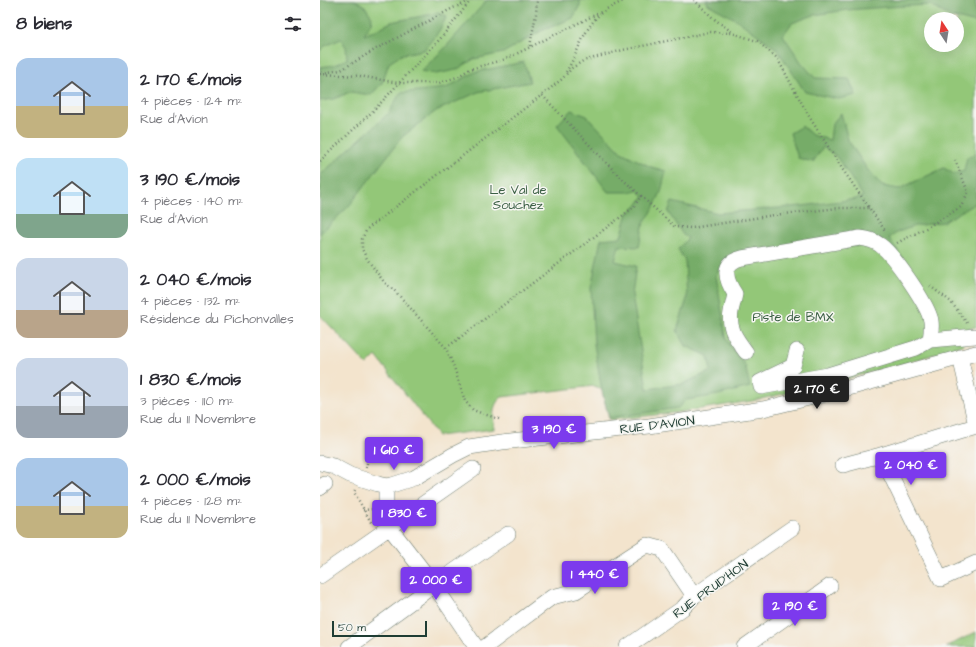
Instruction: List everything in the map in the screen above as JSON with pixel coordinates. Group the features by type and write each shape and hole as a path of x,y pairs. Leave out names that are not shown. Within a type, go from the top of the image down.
{"street":[{"path":"746,352 733,335 730,325 730,313 734,300 734,294 727,282 726,274 728,266 736,259 860,238 872,240 881,245 891,255 908,279 931,320 930,340"},
{"path":"797,351 793,366 760,382 761,387 828,375 916,348 930,340 974,333"},
{"name":"RUE D'AVION","path":"386,486 401,483 414,478 469,447 656,425 763,409 834,392 976,353"},
{"path":"843,465 976,426 960,357"},
{"path":"881,455 941,579 976,563"},
{"path":"320,463 333,466 350,475 386,486 386,507 390,528 434,586 476,647"},
{"path":"320,576 472,469"},
{"name":"RUE PRUD'HON","path":"627,647 683,608 694,596 792,528"},
{"path":"349,647 508,534"},
{"path":"485,647 552,597 576,591 647,545 662,549 694,596"},
{"path":"744,647 830,586"}],"path":[{"path":"530,47 537,0"},
{"path":"320,74 360,76 398,83 439,83 457,77 470,68 506,59 625,0"},
{"path":"694,0 713,18 732,32 757,41 777,58 810,118 843,170 890,237"},
{"path":"320,74 341,70 453,8 470,1"},
{"path":"320,161 375,109 440,39 470,1"},
{"path":"562,79 592,21 604,10"},
{"path":"499,419 473,410 468,406 446,348 396,292 384,282 366,259 362,249 362,239 367,229 542,95 562,79 572,68 583,61 609,53 710,32 732,32"},
{"path":"542,95 617,174 675,227 692,228 774,215 832,208 870,208"},
{"path":"894,244 926,228 961,207 968,192 955,160"},
{"path":"446,348 634,207 641,196"},
{"path":"892,240 898,250"},
{"path":"925,281 950,301 974,333"}],"green space":[{"name":"Le Val de Souchez","path":"320,0 976,0 976,327 968,329 963,345 910,362 822,385 752,401 681,412 610,420 602,391 600,388 594,386 502,397 498,400 495,407 494,429 438,436 376,356 367,365 320,315"},
{"path":"320,0 354,0 364,5 372,17 371,23 364,35 391,22 438,13 447,16 439,31 424,50 403,54 389,63 382,83 371,95 350,92 334,99 320,101 320,67 335,65 347,59 346,47 341,39 325,46 320,51"},
{"path":"487,0 580,0 580,5 573,18 541,31 503,53 474,59 456,70 436,74 421,71 444,49"},
{"path":"706,0 976,0 976,23 964,20 964,12 942,12 930,5 847,10 814,15 792,23 783,35 801,62 815,78 849,79 856,95 838,99 805,92 777,49 737,20 708,4"},
{"path":"524,62 530,82 478,92 436,111 402,137 349,206 320,234 320,175 389,113 400,93 446,88 475,72"},
{"path":"571,110 587,116 621,152 651,167 666,171 661,192 651,213 644,222 639,247 619,246 615,261 636,266 632,294 647,389 683,384 711,371 708,356 686,346 677,330 687,299 685,261 678,249 688,238 683,235 668,212 672,202 718,213 802,206 856,199 863,196 836,156 823,147 813,162 798,158 790,133 802,126 812,135 830,140 832,124 841,113 848,140 867,169 882,186 899,189 944,168 954,174 964,171 967,157 976,153 976,203 943,222 915,226 898,232 889,238 907,264 903,267 883,243 727,260 716,275 726,337 729,344 745,365 750,387 718,395 686,400 678,408 609,418 602,391 594,344 591,288 601,239 621,237 628,213 636,207 644,196 637,190 629,192 608,192 557,125"},
{"path":"976,632 976,647 946,647"}],"park label":[{"name":"Piste de BMX","path":"793,316"}]}
